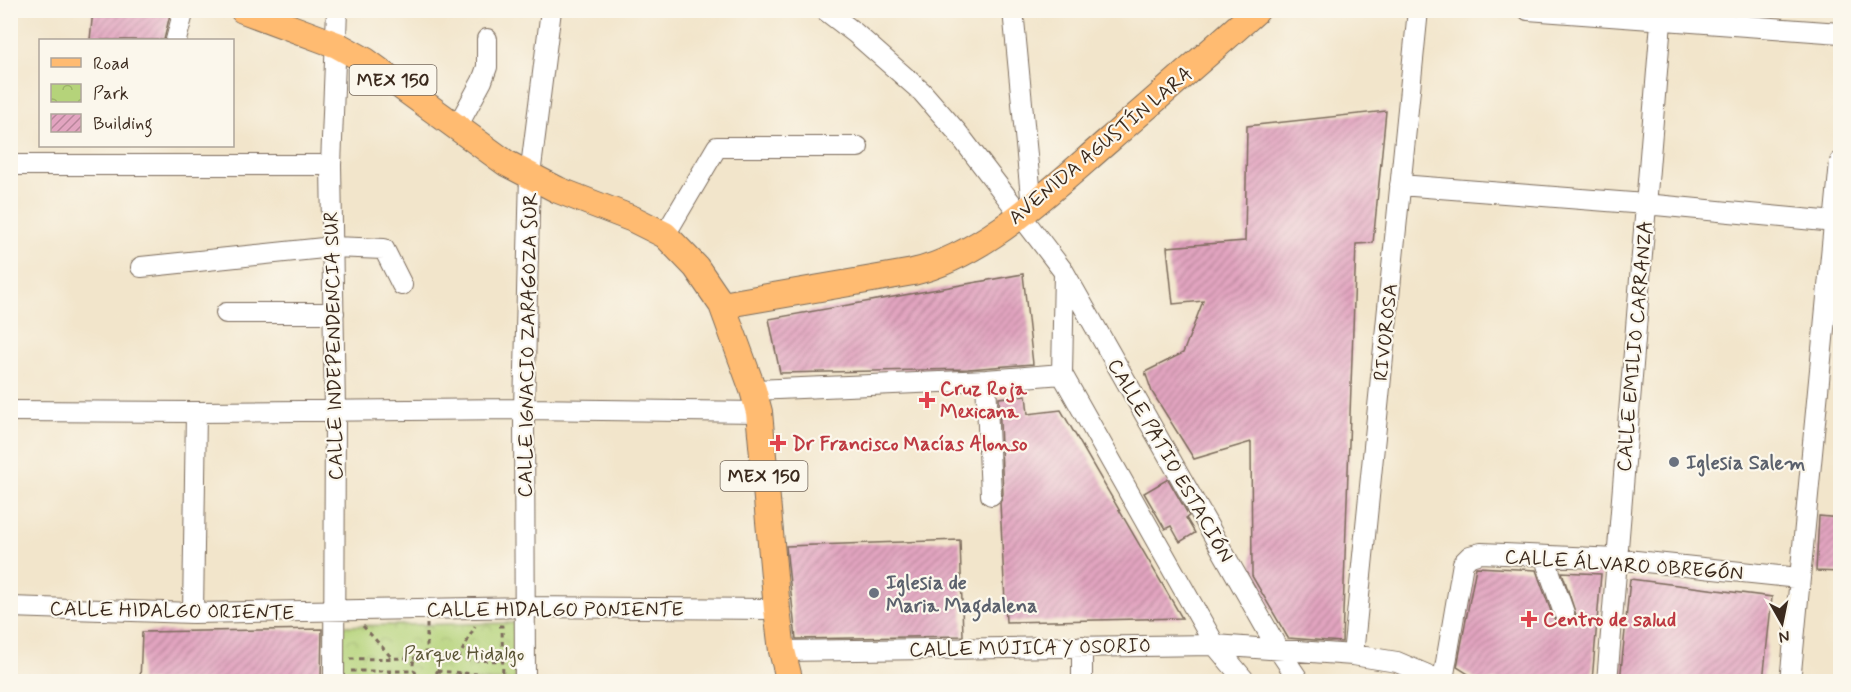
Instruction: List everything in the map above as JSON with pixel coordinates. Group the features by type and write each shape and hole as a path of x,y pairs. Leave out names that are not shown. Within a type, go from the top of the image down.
{"main road":[{"name":"MEX 150","path":"243,10 270,15 337,45 366,61 506,163 558,190 633,219 665,235 696,267 722,305 756,401 777,609 790,681"},
{"name":"AVENIDA AGUSTÍN LARA","path":"722,305 913,272 956,257 1027,211 1257,10"}],"street":[{"path":"176,39 184,10"},
{"name":"CALLE INDEPENDENCIA SUR","path":"337,10 331,165 335,411 334,612 340,677"},
{"name":"CALLE IGNACIO ZARAGOZA SUR","path":"525,681 524,409 530,175 550,10"},
{"name":"CALLE PATIO ESTACIÓN","path":"825,10 855,33 922,92 1027,211 1278,649 1300,681"},
{"path":"1013,10 1027,211"},
{"name":"RIVOROSA","path":"1353,655 1418,10"},
{"path":"1528,10 1662,16 1840,33"},
{"name":"CALLE EMILIO CARRANZA","path":"1607,681 1662,16"},
{"path":"457,127 487,67 487,39"},
{"path":"665,235 717,147 858,147"},
{"path":"1790,681 1838,221 1840,162"},
{"path":"10,165 331,165"},
{"path":"1400,185 1838,221"},
{"path":"141,267 333,246 384,249 402,285"},
{"path":"1064,272 1062,374 1215,645 1246,681"},
{"path":"226,313 334,313"},
{"path":"10,411 524,409 756,401 1062,374"},
{"path":"986,380 991,495"},
{"path":"193,613 196,412"},
{"name":"CALLE ÁLVARO OBREGÓN","path":"1443,681 1463,563 1470,556 1481,553 1617,559 1799,578"},
{"path":"1544,556 1564,613"},
{"name":"CALLE HIDALGO PONIENTE","path":"334,612 525,607 777,609"},
{"name":"CALLE HIDALGO ORIENTE","path":"10,608 193,613 334,612"},
{"name":"CALLE MÚJICA Y OSORIO","path":"783,651 1215,645 1353,655 1397,662 1443,681"},
{"path":"1082,646 1082,681"}],"path":[{"path":"373,624 362,624 392,658"},
{"path":"427,624 427,652"},
{"path":"458,660 475,626 478,626"},
{"path":"490,626 502,626 504,681"},
{"path":"346,659 416,658 427,652"},
{"path":"427,652 438,659 503,661"},
{"path":"416,658 415,671 424,680 437,671 438,659"},
{"path":"385,681 391,670"},
{"path":"340,677 346,671 415,671"},
{"path":"437,671 503,675"},
{"path":"459,673 462,681"}],"green space":[{"name":"Parque Hidalgo","path":"517,623 515,681 342,681 338,626"}],"building":[{"path":"93,10 171,10 164,39 90,39"},
{"path":"1386,111 1373,243 1356,244 1342,642 1288,638 1252,576 1251,442 1194,459 1152,392 1145,372 1183,353 1203,301 1173,304 1167,247 1245,241 1247,126"},
{"path":"1023,274 1033,364 968,369 780,373 769,319"},
{"path":"1026,395 1028,414 1061,410 1182,618 1006,622 1000,503 1003,494 999,398"},
{"path":"1168,479 1189,516 1186,518 1195,533 1180,542 1171,526 1165,529 1144,493"},
{"path":"1819,516 1840,518 1840,572 1816,571"},
{"name":"Iglesia de Maria Magdalena","path":"960,540 963,636 796,639 786,546"},
{"name":"Centro de salud","path":"1476,567 1536,570 1553,617 1562,625 1573,621 1576,615 1562,572 1601,574 1592,681 1479,681 1457,667"},
{"path":"1630,579 1772,597 1763,681 1620,681"},
{"path":"322,629 321,681 140,681 142,632"}],"place":[{"name":"Cruz Roja Mexicana","path":"927,400"},
{"name":"Dr Francisco Macías Alonso","path":"778,443"},
{"name":"Iglesia Salem","path":"1674,462"},
{"name":"Iglesia de Maria Magdalena","path":"874,593"},
{"name":"Centro de salud","path":"1529,619"}]}
